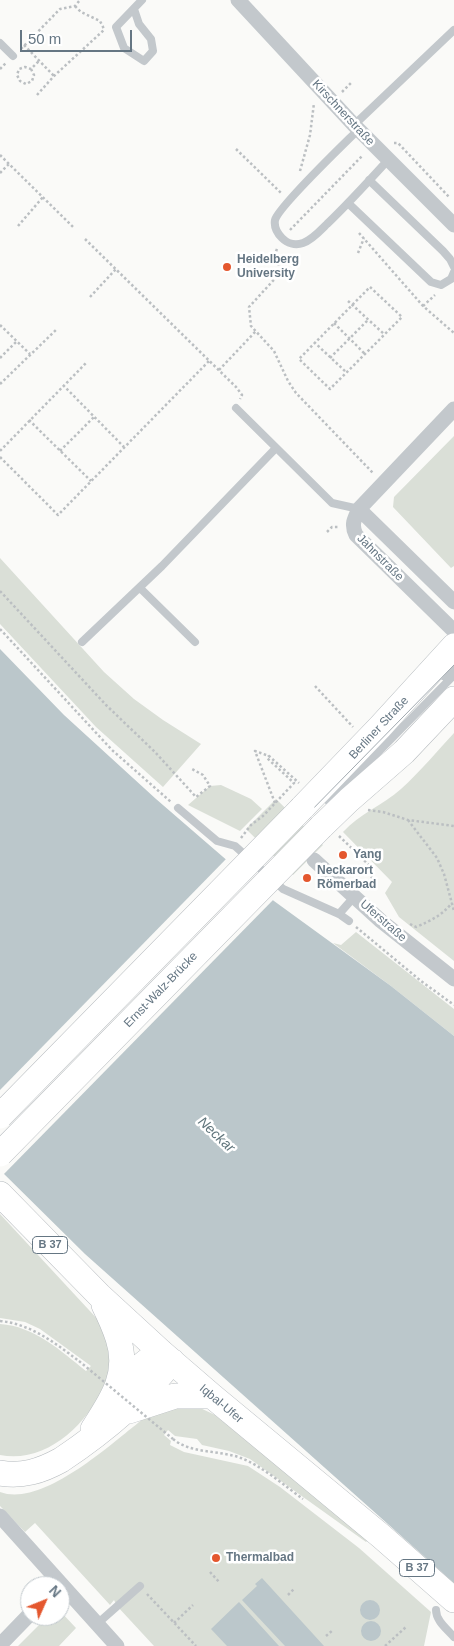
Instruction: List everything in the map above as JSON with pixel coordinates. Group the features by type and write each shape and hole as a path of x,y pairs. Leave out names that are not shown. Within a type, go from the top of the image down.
{"main road":[{"name":"Berliner Straße","path":"317,811 380,727 454,646"},
{"path":"0,1116 317,811 349,800 404,752 454,699"},
{"name":"Ernst-Walz-Brücke","path":"0,1154 317,811"},
{"name":"Iqbal-Ufer","path":"0,1194 100,1296 166,1357 381,1536 445,1605"},
{"path":"100,1296 118,1338 122,1366 121,1401"},
{"path":"0,1473 28,1474 61,1460 85,1442 121,1401 130,1374 149,1359 166,1357"},
{"path":"121,1401 175,1396 212,1396"}],"street":[{"name":"Kirschnerstraße","path":"238,0 373,145 454,226"},
{"path":"359,509 454,409"},
{"name":"Jahnstraße","path":"454,602 359,509 352,527 356,535 454,631"},
{"name":"Uferstraße","path":"314,860 391,929 454,980"},
{"path":"0,1516 51,1576"},
{"path":"70,1596 117,1646"},
{"path":"0,1645 20,1624"}],"lane":[{"path":"134,9 138,24 151,39 154,51 144,61 124,48 116,27 142,0"},
{"path":"388,160 348,203 310,239 302,243 288,243 278,233 275,220 289,201 356,127 454,30"},
{"path":"0,43 13,56"},
{"path":"370,180 443,251 454,267"},
{"path":"348,203 431,282 441,285 451,279 454,272"},
{"path":"236,408 332,502 359,509"},
{"path":"82,642 140,588 276,448"},
{"path":"140,588 195,642"},
{"path":"317,811 454,665"},
{"path":"317,811 454,675"},
{"path":"178,808 217,841 235,846 283,889 339,914 350,921"},
{"path":"339,914 354,897"},
{"path":"98,1624 140,1586"},
{"path":"445,1605 435,1613 454,1637"}],"path":[{"path":"0,69 60,10 75,6 80,0"},
{"path":"75,6 81,12 100,21 104,29"},
{"path":"37,95 54,76 104,29 116,27"},
{"path":"24,45 54,76"},
{"path":"31,69 39,61"},
{"path":"25,67 31,69 34,75 32,81 26,84 20,81 17,76 19,69 25,67"},
{"path":"296,193 310,136 314,104 313,97"},
{"path":"373,145 282,238 275,254 281,272 249,307 251,326 274,351 296,394 383,482"},
{"path":"236,149 289,201"},
{"path":"0,155 73,226"},
{"path":"0,173 9,164"},
{"path":"18,226 43,197"},
{"path":"358,233 423,306 454,332"},
{"path":"358,253 364,238"},
{"path":"85,240 210,360 242,395 236,408"},
{"path":"90,297 116,269"},
{"path":"423,306 439,291 441,285"},
{"path":"370,287 402,317 330,388 298,359 352,305 370,287"},
{"path":"348,302 384,334"},
{"path":"330,358 368,320"},
{"path":"334,323 365,354"},
{"path":"0,325 30,354"},
{"path":"0,384 56,330"},
{"path":"219,370 256,331"},
{"path":"0,358 17,341"},
{"path":"314,342 346,373"},
{"path":"0,457 58,514 210,360"},
{"path":"0,451 87,362"},
{"path":"63,385 124,447"},
{"path":"60,451 94,417"},
{"path":"29,420 91,481"},
{"path":"0,591 106,705 155,752 196,797 210,786 203,775 192,769"},
{"path":"0,629 112,750 178,808"},
{"path":"314,686 357,732"},
{"path":"275,804 254,752 269,756 317,811 370,866 374,875 354,897"},
{"path":"235,846 251,825 263,816 294,783 267,758 269,756"},
{"path":"365,810 382,812 408,820 454,826"},
{"path":"408,820 437,858 444,874 454,911"},
{"path":"391,929 405,922 416,926 430,921 443,914 452,903"},
{"path":"350,921 454,1005"},
{"path":"0,1321 12,1322 32,1329 46,1337 79,1361 178,1442 195,1448 241,1458 257,1466 304,1500"},
{"path":"210,1572 220,1583"},
{"path":"140,1586 196,1646"},
{"path":"288,1595 294,1589"},
{"path":"174,1623 193,1605"},
{"path":"385,1646 406,1627"},
{"path":"326,1636 332,1630"}],"shaded area":[{"path":"454,436 454,566 451,568 393,507 394,497"},
{"path":"0,558 104,672 134,699 201,744 163,787 96,727 0,624"},
{"path":"454,733 454,961 399,917 385,893 392,882 343,832 356,820 401,789 422,769"},
{"path":"221,785 251,799 262,809 240,831 188,805 210,786"},
{"path":"276,799 323,845 293,875 246,829"},
{"path":"356,932 454,1009 454,1036 333,943 341,945"},
{"path":"0,1214 101,1323 106,1332 112,1361 110,1378 86,1416 74,1429 48,1448 33,1454 17,1456 0,1455 0,1324 24,1329 36,1334 86,1371 91,1366 40,1329 25,1322 0,1318"},
{"name":"Thermalbad","path":"196,1406 215,1415 368,1540 366,1542 250,1459 229,1451 202,1445 197,1439 175,1436 168,1430 164,1435 171,1441 170,1445 184,1452 248,1466 280,1487 359,1548 431,1612 424,1646 154,1646 117,1606 114,1600 110,1605 35,1523 25,1532 0,1506 0,1492 16,1494 34,1491 71,1474 106,1449 154,1410"},
{"path":"70,1622 76,1628 59,1646 18,1646 38,1626 70,1626"}],"water":[{"name":"Neckar","path":"0,649 64,715 156,799 274,901 391,986 454,1036 454,1583 85,1254 0,1170"},
{"path":"262,1578 324,1646 285,1646 242,1600 257,1586 255,1584"},
{"path":"370,1600 377,1603 380,1610 377,1617 370,1620 363,1617 360,1610 363,1603"},
{"path":"239,1602 279,1646 227,1646 211,1629"},
{"path":"371,1621 378,1624 381,1631 378,1638 371,1641 364,1638 361,1631 364,1624"}],"pier":[{"path":"228,857 275,898 2,1176 0,1173 0,1090"}],"tram line":[{"path":"0,1128 454,665"},
{"path":"0,1138 13,1125"}],"place":[{"name":"Heidelberg University","path":"227,267"},
{"name":"Yang","path":"343,855"},
{"name":"Neckarort Römerbad","path":"307,878"},
{"name":"Thermalbad","path":"216,1558"}]}
